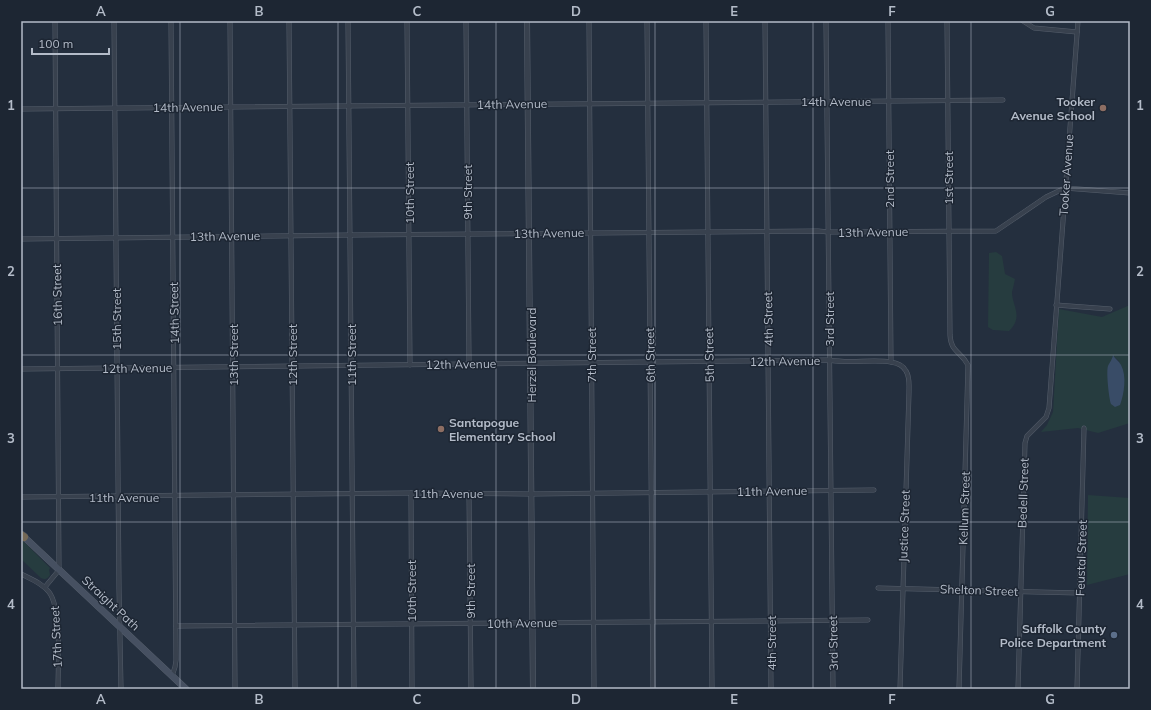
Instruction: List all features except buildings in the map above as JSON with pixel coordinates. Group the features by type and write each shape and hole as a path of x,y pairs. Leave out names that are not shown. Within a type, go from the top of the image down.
{"main road":[{"name":"Straight Path","path":"22,535 186,689"}],"street":[{"name":"16th Street","path":"55,21 59,570"},
{"name":"15th Street","path":"114,21 121,689"},
{"name":"14th Street","path":"171,21 176,626 176,662 172,676"},
{"name":"13th Street","path":"230,21 236,689"},
{"name":"12th Street","path":"289,21 295,689"},
{"name":"11th Street","path":"348,21 354,689"},
{"name":"10th Street","path":"407,21 410,364"},
{"name":"9th Street","path":"466,21 469,363"},
{"name":"Herzel Boulevard","path":"527,21 533,689"},
{"name":"7th Street","path":"589,21 594,689"},
{"name":"6th Street","path":"647,21 653,689"},
{"name":"5th Street","path":"706,21 712,689"},
{"name":"4th Street","path":"766,21 771,689"},
{"name":"3rd Street","path":"826,21 833,689"},
{"name":"2nd Street","path":"888,21 891,362"},
{"name":"1st Street","path":"947,21 950,335"},
{"path":"1023,21 1034,28 1077,32"},
{"name":"Tooker Avenue","path":"1056,305 1078,21"},
{"name":"14th Avenue","path":"21,109 349,106 408,104 1003,100"},
{"path":"1065,188 1130,193"},
{"name":"13th Avenue","path":"21,239 350,234 996,231 1046,197 1065,188"},
{"path":"1056,305 1110,310"},
{"name":"Bedell Street","path":"1018,689 1025,443 1027,436 1046,417 1049,408 1056,305"},
{"name":"Kellum Street","path":"950,335 950,344 965,358 968,365 959,689"},
{"name":"12th Avenue","path":"21,369 351,364 531,364 829,360 838,362 891,362 901,365"},
{"name":"Justice Street","path":"900,689 909,380 907,371 901,365"},
{"name":"Feustal Street","path":"1076,689 1084,428"},
{"name":"11th Avenue","path":"21,498 411,493 531,494 874,490"},
{"name":"10th Street","path":"411,493 412,689"},
{"name":"9th Street","path":"469,493 471,689"},
{"path":"21,574 44,587 59,570"},
{"name":"17th Street","path":"44,587 52,597 57,610 58,689"},
{"name":"Shelton Street","path":"878,588 1080,594"},
{"name":"10th Avenue","path":"176,626 868,620"}],"green space":[{"path":"996,252 1002,256 1005,274 1015,279 1012,297 1017,316 1016,321 1009,331 993,330 988,327 989,253"},
{"path":"1130,305 1130,423 1098,433 1078,428 1041,432 1047,425 1053,412 1059,309 1102,317","holes":["1113,356 1119,361 1124,383 1123,389 1109,395 1109,378"]},
{"path":"1088,495 1130,498 1130,574 1087,585"},
{"path":"21,539 50,568 50,575 47,578 41,578 21,559"}],"water":[{"path":"1113,355 1121,365 1124,374 1123,396 1120,405 1115,407 1111,404 1107,369"}],"place":[{"name":"Tooker Avenue School","path":"1103,108"},
{"name":"Santapogue Elementary School","path":"441,429"},
{"name":"Suffolk County Police Department","path":"1114,635"}]}
